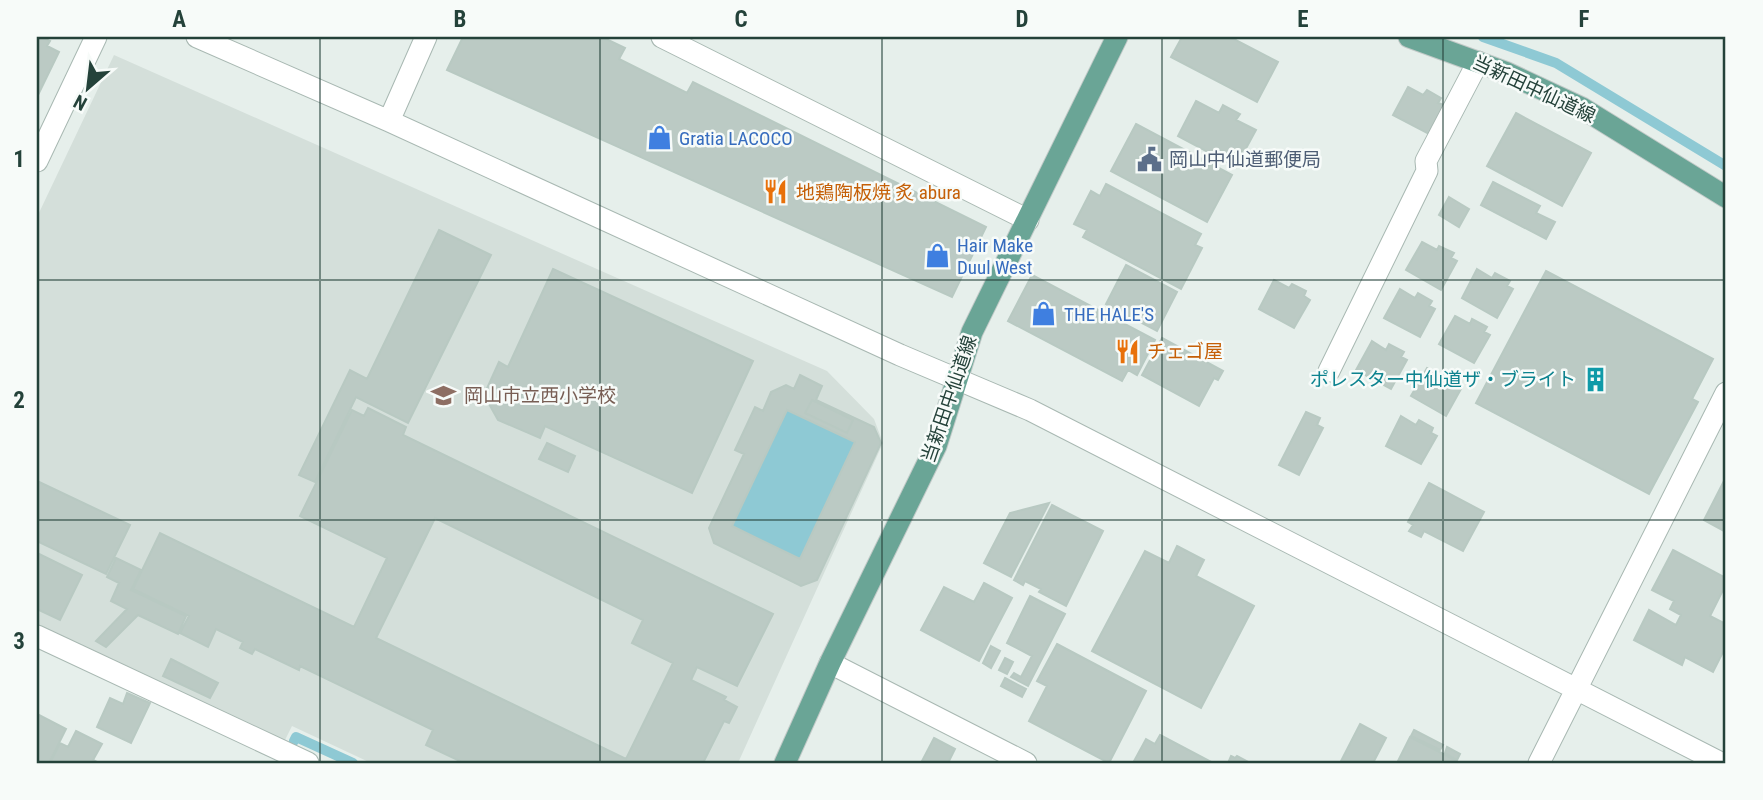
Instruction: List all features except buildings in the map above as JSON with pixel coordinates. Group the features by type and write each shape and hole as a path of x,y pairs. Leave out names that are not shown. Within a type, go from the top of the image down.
{"main road":[{"name":"当新田中仙道線","path":"785,763 830,663 936,446 972,332 1117,37"},
{"name":"当新田中仙道線","path":"1409,37 1506,72 1582,108 1726,197"}],"street":[{"path":"37,161 96,37"},
{"path":"197,37 389,121 887,349 1030,410 1721,763"},
{"path":"389,121 426,37"},
{"path":"662,37 1028,220"},
{"path":"1329,371 1427,171 1426,161 1478,62"},
{"path":"1539,763 1726,393"},
{"path":"37,636 307,763"},
{"path":"830,663 1026,763"}],"shaded area":[{"name":"岡山市立西小学校","path":"114,55 827,371 874,419 883,443 738,763 371,763 292,726 284,742 37,624 37,217"}],"water":[{"path":"787,410 855,442 800,559 732,526"}],"waterway":[{"path":"1483,37 1556,63 1726,166"},
{"path":"294,741 296,737 353,763"}],"place":[{"name":"Gratia LACOCO","path":"659,138"},
{"name":"岡山中仙道郵便局","path":"1149,159"},
{"name":"地鶏陶板焼 炙 abura","path":"776,192"},
{"name":"Hair Make Duul West","path":"937,256"},
{"name":"THE HALE'S","path":"1044,314"},
{"name":"チェゴ屋","path":"1127,351"},
{"name":"ポレスター中仙道ザ・ブライト","path":"1596,379"},
{"name":"岡山市立西小学校","path":"444,395"}]}
